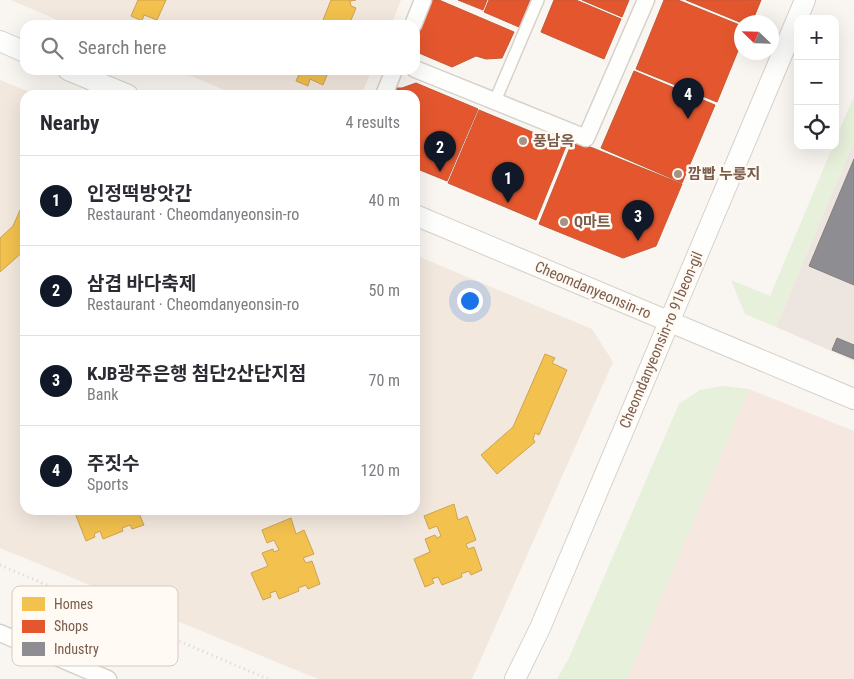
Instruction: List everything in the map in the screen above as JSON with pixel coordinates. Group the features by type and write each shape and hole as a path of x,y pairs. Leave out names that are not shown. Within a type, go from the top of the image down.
{"street":[{"path":"415,20 423,0"},
{"path":"495,101 538,0"},
{"path":"420,71 586,138 646,0"},
{"name":"Cheomdanyeonsin-ro 91beon-gil","path":"515,679 540,628 806,0"},
{"path":"0,41 20,50"},
{"path":"80,75 116,90"},
{"path":"386,90 392,75"},
{"name":"Cheomdanyeonsin-ro","path":"420,217 854,399"},
{"path":"0,633 12,638"},
{"path":"77,666 108,679"}],"path":[{"path":"0,565 49,586"},
{"path":"178,641 268,679"}],"shaded area":[{"path":"11,0 401,0 393,20 57,20"},
{"path":"189,75 370,75 363,90 224,90"},
{"path":"0,80 25,90 20,90 20,515 420,515 420,257 592,329 613,362 472,679 318,679 178,621 178,586 92,586 0,548"},
{"path":"854,141 854,361 776,327"},
{"path":"749,389 854,431 854,679 627,679"}],"green space":[{"path":"854,96 854,141 776,327 745,314 731,280 770,296 831,150 839,150 839,131"},
{"path":"723,386 749,389 627,679 557,679 569,658 679,404 700,390"}],"building: Homes":[{"path":"138,0 166,0 157,20 144,15 142,20 131,16"},
{"path":"331,0 356,0 350,1 351,6 356,8 351,20 323,20"},
{"path":"299,75 327,75 323,85 310,79 308,86 296,81"},
{"path":"20,210 20,254 0,272 0,238 13,226"},
{"path":"545,354 555,358 552,363 567,370 539,435 535,433 533,439 535,442 497,474 481,455 513,427"},
{"path":"454,504 458,520 467,516 476,540 466,544 468,549 474,547 482,570 471,575 469,571 461,574 462,577 442,585 438,577 432,579 434,583 425,587 414,559 430,552 425,539 435,535 437,538 441,536 437,526 429,529 424,516"},
{"path":"76,515 140,515 144,525 132,529 130,525 122,528 123,531 103,539 100,531 94,534 95,537 86,541"},
{"path":"291,518 296,534 304,530 314,554 303,558 306,563 312,561 320,584 308,589 306,585 298,588 299,591 279,599 276,591 270,593 271,597 263,600 251,573 268,566 262,553 273,549 274,552 279,550 274,540 267,543 262,530"}],"building: Shops":[{"path":"431,0 439,0 514,32 502,58 486,59 476,56 452,67 420,53 420,25"},
{"path":"458,0 487,0 483,10"},
{"path":"489,0 530,0 519,27 484,12"},
{"path":"554,0 576,0 621,19 604,59 541,32"},
{"path":"582,0 629,0 622,17"},
{"path":"664,0 678,0 734,23 734,60 717,102 636,69"},
{"path":"686,0 761,0 755,15 734,15 734,20"},
{"path":"634,71 715,105 682,183 601,148"},
{"path":"416,83 478,109 447,181 420,170 420,90 389,90 390,88 402,88"},
{"path":"479,110 566,146 536,220 448,183"},
{"path":"573,140 682,184 656,246 623,258 539,224"}],"building: Industry":[{"path":"854,159 854,285 809,266"},
{"path":"837,338 854,345 854,359 832,350"}],"place":[{"name":"주짓수","path":"688,119"},
{"name":"풍남옥","path":"523,141"},
{"name":"삼겹 바다축제","path":"440,172"},
{"name":"깜빱 누룽지","path":"678,174"},
{"name":"인정떡방앗간","path":"508,203"},
{"name":"Q마트","path":"564,222"},
{"name":"KJB광주은행 첨단2산단지점","path":"638,241"}]}
